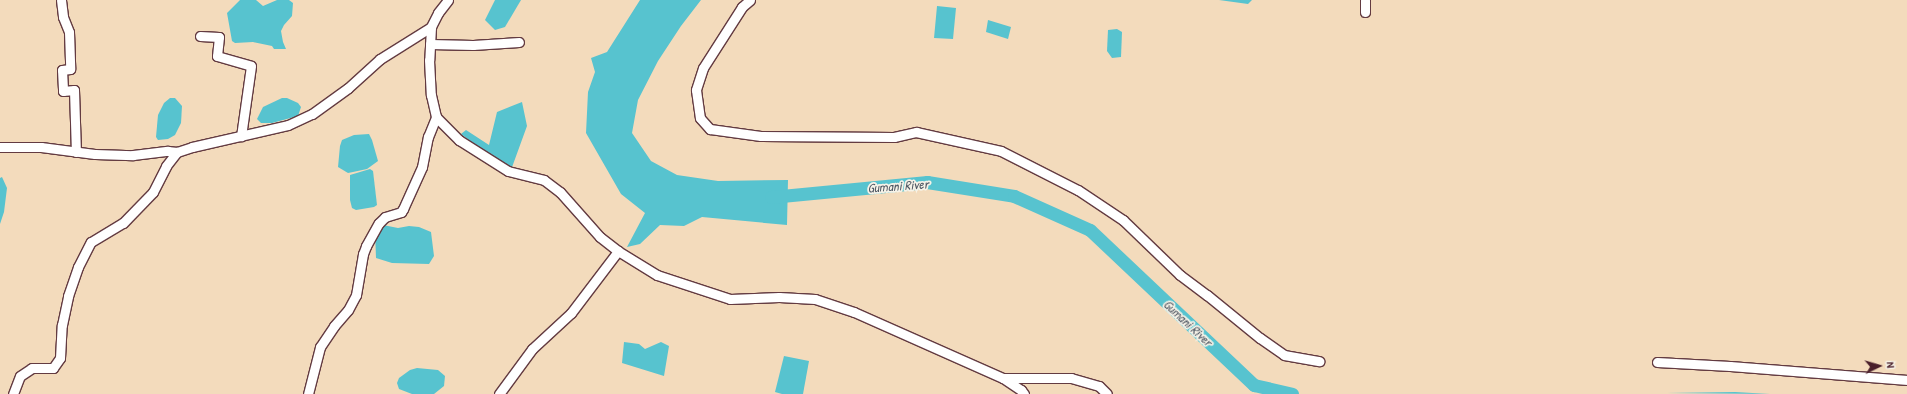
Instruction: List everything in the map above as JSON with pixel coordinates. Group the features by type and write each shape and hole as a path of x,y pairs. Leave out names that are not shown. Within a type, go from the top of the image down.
{"street":[{"path":"61,0 63,17 69,32 70,69 62,70 64,91 74,90 76,152"},
{"path":"448,0 438,13 431,27 431,95 436,117 459,140 508,171 544,180 560,192 600,237 618,251 656,275 730,299 780,297 815,299 854,312 1003,378 1021,390 1024,394"},
{"path":"750,0 742,7 702,68 696,90 700,118 710,129 761,136 894,137 916,132 1001,151 1078,190 1123,220 1180,275 1284,355 1319,361"},
{"path":"1365,0 1365,12"},
{"path":"0,147 41,147 76,152 133,156 168,151 178,152 288,126 312,114 348,88 380,59 431,27"},
{"path":"200,36 219,37 217,56 251,66 241,136"},
{"path":"430,44 473,45 519,42"},
{"path":"308,394 320,347 334,326 348,310 356,295 363,254 366,246 379,223 385,217 401,212 403,209 422,166 428,137 436,117"},
{"path":"13,394 20,376 32,368 54,368 60,358 62,325 68,296 78,267 91,242 124,223 152,192 166,166 178,152"},
{"path":"500,394 532,349 571,312 618,251"},
{"path":"1657,362 1730,366 1907,380"},
{"path":"1003,378 1071,378 1099,386 1107,394"}],"water":[{"path":"240,0 256,0 263,6 277,0 289,0 293,3 292,16 281,31 286,49 274,49 272,46 253,42 235,43 232,41 227,13"},
{"path":"495,0 521,0 505,27 495,30 485,20"},
{"path":"640,0 701,0 681,26 658,61 638,100 632,133 651,161 677,175 718,181 788,180 787,225 702,217 684,226 660,225 640,244 627,247 645,213 621,194 586,133 588,92 595,72 591,58 607,52"},
{"path":"1219,0 1252,0 1248,4"},
{"path":"937,6 956,8 953,39 934,38"},
{"path":"988,20 1011,27 1008,39 986,32"},
{"path":"1117,29 1122,32 1121,57 1112,58 1107,51 1108,30"},
{"path":"170,98 175,98 182,106 181,123 175,135 168,139 158,140 156,137 158,115 164,103"},
{"path":"282,98 287,98 298,103 301,107 298,116 272,123 261,123 257,119 263,107"},
{"path":"522,102 527,126 511,170 500,164 461,134 466,130 489,145 497,112"},
{"path":"369,134 378,161 367,169 348,173 338,167 342,140 354,135"},
{"path":"370,169 373,171 377,205 374,207 356,210 352,208 350,200 350,175"},
{"path":"2,177 7,188 4,212 0,224 0,178"},
{"path":"383,225 398,228 409,226 419,227 431,232 434,256 429,264 392,263 376,258 375,231"},
{"path":"624,342 639,344 645,349 661,342 669,346 664,376 622,363"},
{"path":"784,356 809,361 803,394 782,394 775,392"},
{"path":"417,368 438,370 445,376 444,386 434,394 412,394 399,389 397,383 399,378 410,370"},
{"path":"1735,392 1770,394 1667,393"}],"waterway":[{"name":"Gumani River","path":"771,197 927,182 1014,196 1090,230 1254,385 1292,394"}]}
